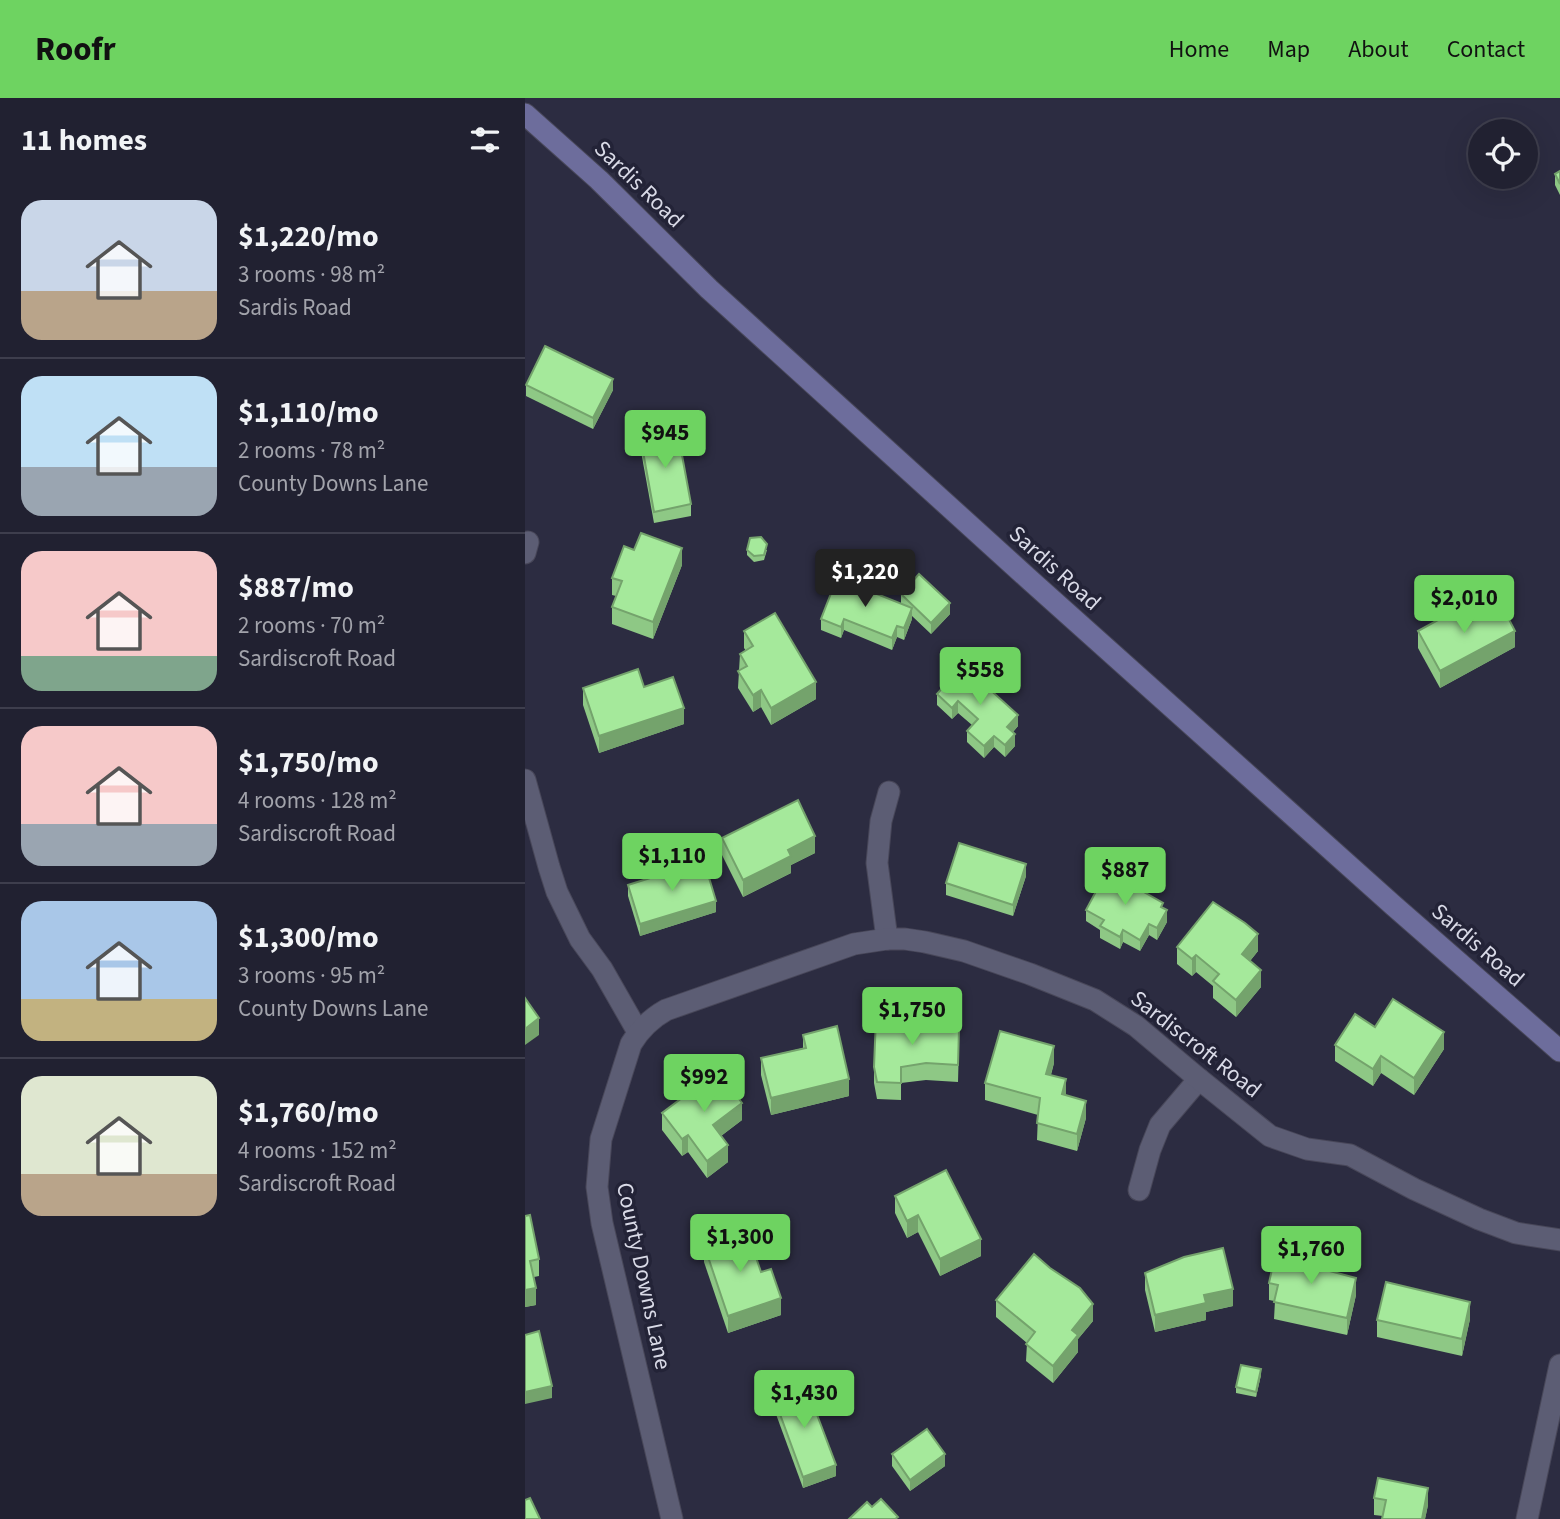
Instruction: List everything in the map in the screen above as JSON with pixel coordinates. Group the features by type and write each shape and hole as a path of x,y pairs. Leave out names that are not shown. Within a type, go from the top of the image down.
{"main road":[{"name":"Sardis Road","path":"525,114 599,180 709,289 1021,572 1560,1051"}],"street":[{"path":"525,780 557,892 580,939 638,1032"},
{"path":"887,939 877,863 881,821 889,792"},
{"name":"Sardiscroft Road","path":"638,1032 651,1018 666,1010 854,944 887,939 925,942 964,951 1095,1000 1136,1026 1270,1136 1307,1149 1350,1155 1413,1189 1479,1219 1516,1233 1560,1240"},
{"name":"County Downs Lane","path":"638,1032 631,1044 601,1139 597,1187 605,1236 672,1519"},
{"path":"1139,1190 1160,1125 1199,1079"},
{"path":"1527,1519 1560,1365"}],"building":[{"path":"1560,171 1560,184 1555,174"},
{"path":"545,346 613,379 593,418 526,385"},
{"path":"677,428 691,504 654,512 640,435"},
{"path":"641,533 682,548 653,622 612,607 622,581 612,578 624,546 634,550"},
{"path":"761,537 767,544 764,555 754,556 747,550 750,538"},
{"path":"919,574 950,603 931,623 901,594"},
{"path":"837,578 912,608 904,628 897,626 892,638 844,619 841,627 821,619"},
{"path":"1501,604 1515,631 1440,671 1418,631 1465,605 1473,620"},
{"path":"775,613 816,682 771,708 761,690 753,695 738,671 747,666 740,654 753,646 744,631"},
{"path":"963,665 1018,715 1007,727 1015,734 1005,745 994,736 984,746 967,731 978,719 958,701 952,708 937,694"},
{"path":"638,669 644,687 673,677 684,708 599,736 583,688"},
{"path":"798,800 815,836 788,850 791,856 743,880 722,838"},
{"path":"959,843 1026,864 1013,905 946,883"},
{"path":"704,861 716,901 640,924 628,885"},
{"path":"1107,871 1163,903 1161,907 1167,910 1157,928 1149,924 1140,940 1123,930 1120,937 1100,926 1104,920 1086,910"},
{"path":"1213,902 1258,934 1242,954 1261,970 1236,1000 1213,981 1219,974 1196,955 1192,959 1177,947"},
{"path":"525,998 539,1018 525,1029"},
{"path":"1393,999 1444,1032 1414,1078 1381,1056 1373,1069 1335,1045 1355,1014 1375,1027"},
{"path":"876,1018 929,1021 929,1027 959,1028 958,1065 926,1063 901,1067 901,1083 877,1082 874,1067"},
{"path":"837,1026 849,1079 771,1098 761,1058 806,1048 803,1035"},
{"path":"1000,1031 1054,1046 1046,1074 1066,1079 1062,1094 1086,1101 1077,1134 1037,1123 1040,1098 985,1083"},
{"path":"718,1071 742,1103 713,1125 728,1145 707,1161 688,1135 682,1139 662,1113"},
{"path":"946,1170 981,1239 940,1259 918,1215 907,1221 895,1196"},
{"path":"530,1215 539,1259 530,1261 536,1288 525,1290 525,1216"},
{"path":"747,1231 761,1272 771,1269 781,1298 728,1316 704,1245"},
{"path":"1223,1248 1233,1289 1204,1295 1206,1303 1155,1315 1145,1273 1184,1257"},
{"path":"1276,1251 1309,1259 1307,1265 1356,1278 1347,1318 1274,1302 1278,1285 1269,1283"},
{"path":"1034,1254 1080,1288 1093,1304 1072,1330 1078,1335 1053,1366 1026,1344 1035,1332 996,1300"},
{"path":"1386,1282 1470,1302 1462,1339 1377,1320"},
{"path":"539,1331 552,1386 525,1392 525,1335"},
{"path":"1241,1365 1261,1369 1256,1392 1236,1387"},
{"path":"805,1383 836,1465 803,1477 773,1395"},
{"path":"927,1429 945,1454 910,1480 892,1454"},
{"path":"1378,1478 1428,1488 1422,1519 1382,1519 1386,1500 1374,1498"},
{"path":"530,1498 540,1519 525,1519 525,1500"},
{"path":"881,1499 898,1517 849,1519 867,1502 872,1507"}]}
